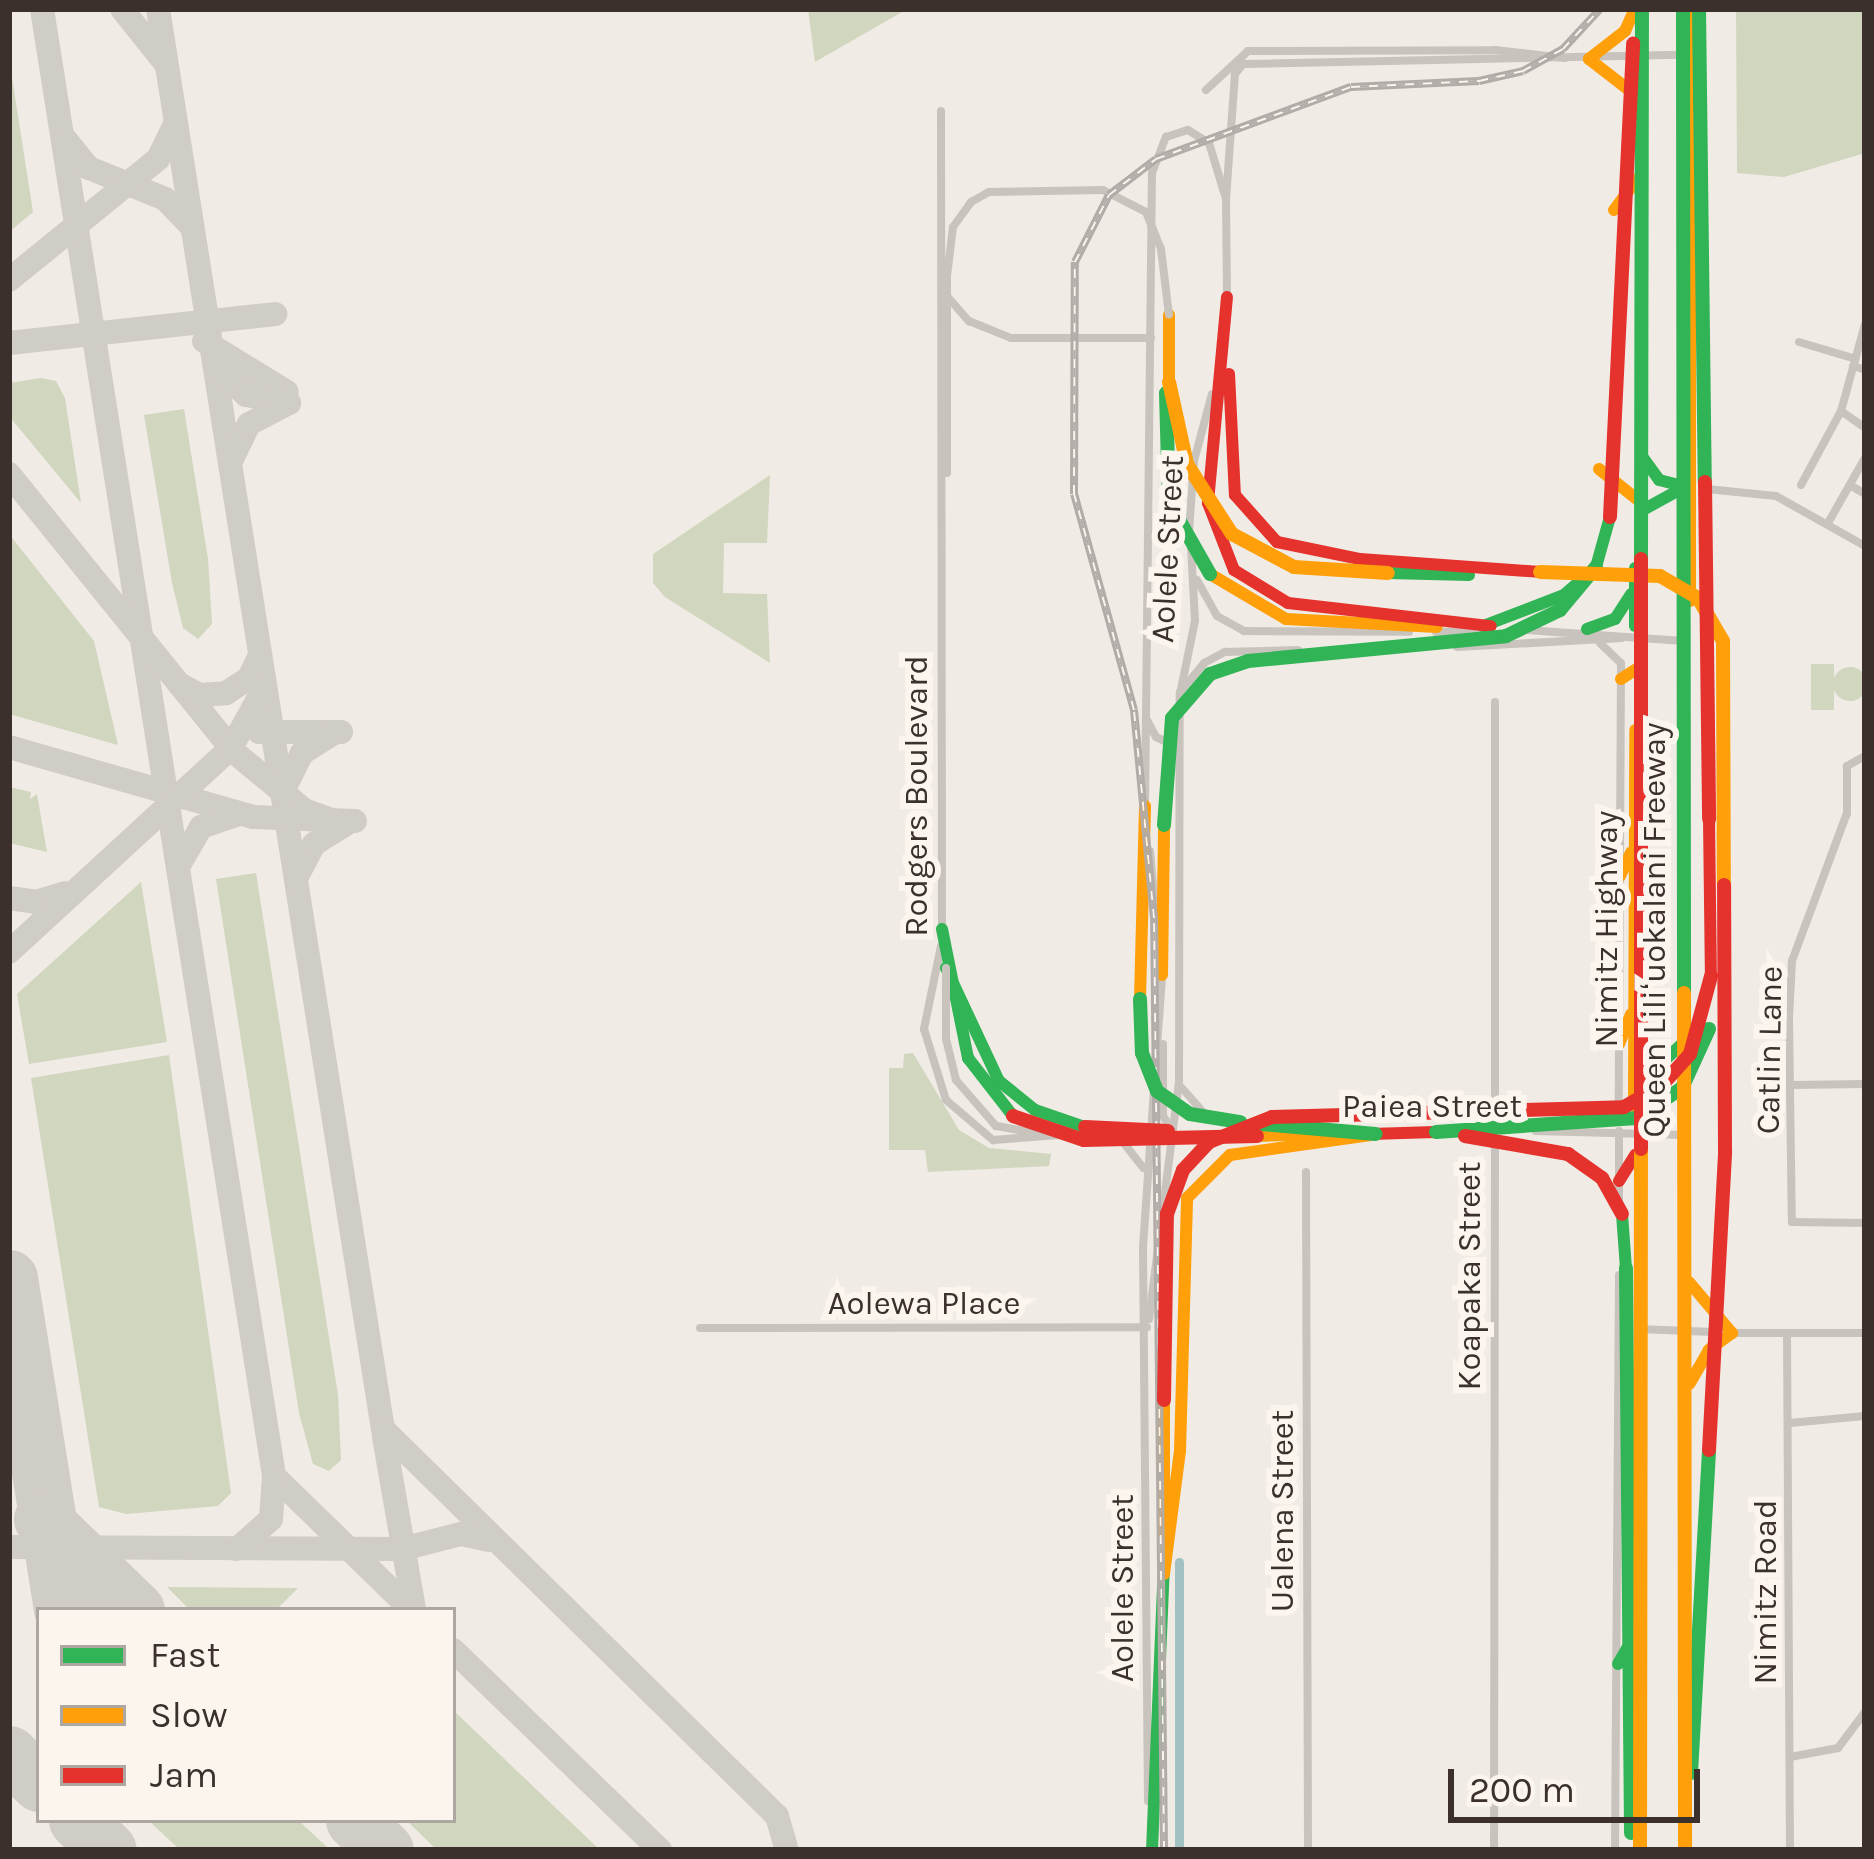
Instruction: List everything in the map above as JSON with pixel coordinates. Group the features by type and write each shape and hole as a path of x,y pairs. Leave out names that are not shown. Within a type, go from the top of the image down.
{"main road":[{"name":"Nimitz Highway","path":"1634,1850 1631,1523 1637,1337 1635,1155 1627,1134 1627,1046 1634,1008 1637,9"},
{"path":"1636,104 1624,79 1589,59 1625,31 1637,9"},
{"path":"1162,975 1164,825 1172,718 1210,674 1248,661 1506,635 1560,610 1596,567 1610,517 1637,9"},
{"name":"Queen Liliʻuokalani Freeway","path":"1634,1850 1637,9"},
{"path":"1688,1850 1690,9"},
{"path":"942,928 962,1038 992,1097 1028,1125 1072,1138 1615,1125 1654,1110 1701,1058 1711,976 1690,9"},
{"name":"Queen Liliʻuokalani Freeway","path":"1688,1850 1690,9"},
{"path":"1614,210 1637,178"},
{"path":"1227,297 1208,503 1217,543 1244,580 1288,603 1491,626"},
{"path":"1227,297 1229,466 1242,508 1265,535 1322,555 1540,572"},
{"path":"1169,314 1169,502 1192,553 1223,587 1303,622 1491,626 1542,610 1596,567"},
{"path":"1169,382 1195,483 1232,535 1264,556 1325,572 1660,576 1699,598 1723,641 1725,1151 1688,1850"},
{"path":"1638,449 1659,480 1692,488"},
{"path":"1599,469 1638,500"},
{"path":"1692,469 1713,489"},
{"path":"1638,517 1657,496 1692,488"},
{"path":"1597,501 1622,490"},
{"path":"1587,629 1615,619 1634,587"},
{"path":"1621,679 1635,670"},
{"path":"1619,774 1634,792"},
{"path":"1145,806 1140,999 1147,1074 1181,1111 1376,1134"},
{"path":"1620,876 1634,845"},
{"path":"946,968 961,986 989,1068 1035,1110 1085,1126 1258,1134"},
{"path":"1172,1400 1167,1214 1183,1170 1209,1142 1272,1117 1624,1107 1663,1085 1690,1054 1711,976"},
{"path":"1627,1046 1638,1062 1654,1070 1671,1061 1690,1031"},
{"path":"1436,1132 1568,1154 1602,1178 1622,1214 1634,1850"},
{"path":"1150,1850 1181,1221 1192,1187 1240,1152 1376,1134"},
{"path":"1619,1181 1635,1155"},
{"path":"1689,1282 1732,1333 1709,1350 1690,1384"},
{"path":"1618,1368 1637,1337"},
{"path":"1619,1502 1631,1523"},
{"path":"1618,1664 1631,1642"}],"street":[{"path":"1206,90 1240,55 1279,51 1589,59 1690,55"},
{"path":"1279,51 1273,63 1458,56"},
{"name":"Aolele Street","path":"1147,1327 1179,1082 1180,694 1195,621 1189,489 1227,297 1226,199 1235,74 1243,64 1273,63"},
{"name":"Rodgers Boulevard","path":"941,111 942,928 924,1029 939,1088 964,1123 993,1140 1174,1134"},
{"name":"Aolele Street","path":"1150,1850 1145,1175 1161,1030 1162,975 1145,806 1144,713 1152,160 1166,137 1188,130 1204,137 1226,199"},
{"path":"1054,1135 996,1126 956,1080 946,1039 949,236 970,202 989,192 1120,194 1156,232 1169,314"},
{"path":"942,290 969,321 1029,339 1151,338"},
{"path":"1801,484 1841,411 1865,324"},
{"path":"1799,342 1865,370"},
{"path":"1841,411 1865,428"},
{"path":"1828,523 1865,458"},
{"path":"1850,485 1865,494"},
{"path":"1692,488 1750,488 1828,523 1865,546"},
{"path":"1193,567 1217,616 1244,631 1587,629 1690,641"},
{"path":"1180,694 1204,663 1233,651 1600,643 1632,637"},
{"path":"1600,643 1618,654 1621,679 1620,876 1627,1046"},
{"name":"Koapaka Street","path":"1494,1850 1495,702"},
{"path":"1144,713 1156,737 1179,746"},
{"name":"Catlin Lane","path":"1865,756 1847,766 1847,813 1792,961 1792,1222 1865,1223"},
{"path":"1161,1030 1162,1116 1174,1134"},
{"path":"1179,1082 1200,1112 1258,1134"},
{"path":"1793,1085 1865,1084"},
{"name":"Paiea Street","path":"1174,1134 1495,1129 1690,1135"},
{"path":"1615,1850 1619,1181 1627,1134"},
{"path":"1107,1135 1135,1154 1145,1175"},
{"name":"Ualena Street","path":"1306,1172 1308,1850"},
{"path":"1619,1326 1637,1337 1689,1331 1865,1333"},
{"name":"Aolewa Place","path":"700,1328 1147,1327"},
{"name":"Nimitz Road","path":"1787,1333 1790,1850"},
{"path":"1790,1423 1865,1416"},
{"path":"1790,1757 1838,1748 1865,1712"}],"green space":[{"path":"808,9 902,9 902,12 815,62"},
{"path":"1736,9 1865,9 1865,153 1784,177 1737,173"},
{"path":"9,58 33,212 9,232"},
{"path":"41,378 56,381 65,398 81,503 9,416 10,383"},
{"path":"184,409 208,559 212,624 198,639 183,628 172,583 144,415"},
{"path":"770,475 767,543 724,543 723,593 767,594 770,663 665,597 653,583 653,554"},
{"path":"9,534 94,641 118,745 9,714"},
{"path":"1811,664 1834,664 1834,710 1811,710"},
{"path":"1850,667 1862,672 1867,684 1862,696 1850,701 1838,696 1833,684 1838,672"},
{"path":"9,787 31,792 30,799 37,794 47,852 9,843"},
{"path":"256,873 338,1395 341,1460 329,1471 313,1464 299,1413 216,879"},
{"path":"141,882 167,1042 29,1064 17,994"},
{"path":"913,1053 959,1130 989,1148 1051,1154 1049,1166 928,1172 925,1150 889,1150 889,1068 903,1068 904,1054"},
{"path":"169,1055 231,1493 218,1506 126,1514 99,1507 31,1078"},
{"path":"167,1587 298,1588 279,1607 187,1607"},
{"path":"456,1713 600,1850 437,1850 409,1823 456,1823"},
{"path":"151,1823 301,1823 330,1850 180,1850"}],"waterway":[{"path":"1179,1562 1179,1850"}],"taxiway":[{"path":"42,9 274,1476 409,1607"},
{"path":"122,9 166,64"},
{"path":"158,9 383,1429 777,1816 787,1850"},
{"path":"9,280 158,159 175,124"},
{"path":"66,140 89,168 165,199 191,226"},
{"path":"9,343 275,314"},
{"path":"204,341 287,392"},
{"path":"215,365 246,395 289,403"},
{"path":"231,461 249,424 287,404"},
{"path":"9,474 234,752 304,810 335,821"},
{"path":"179,684 200,695 226,693 249,678 260,655"},
{"path":"9,952 231,748 263,690"},
{"path":"259,732 341,732"},
{"path":"283,791 302,753 333,734"},
{"path":"9,747 253,817 355,821"},
{"path":"179,865 201,827 238,814"},
{"path":"296,878 314,844 347,823"},
{"path":"9,898 36,902 65,893"},
{"path":"384,1437 414,1607"},
{"path":"237,1549 271,1519 274,1476"},
{"path":"9,1547 402,1549 461,1534 489,1540"},
{"path":"456,1653 660,1850"}],"runway":[{"path":"9,1278 62,1607"},
{"path":"42,1519 133,1607"},
{"path":"9,1754 36,1780"},
{"path":"80,1823 108,1850"},
{"path":"357,1823 385,1850"}],"railway":[{"path":"1164,1850 1154,918 1134,710 1074,494 1075,262 1109,195 1156,159 1351,87 1479,81 1523,71 1563,49 1600,9"}],"traffic: fast":[{"path":"1641,559 1642,9"},
{"path":"1683,9 1684,993"},
{"path":"1699,9 1705,482"},
{"path":"1166,393 1169,502 1210,574"},
{"path":"1641,455 1659,480 1690,488"},
{"path":"1641,511 1679,490"},
{"path":"1483,626 1564,595 1596,567 1610,517"},
{"path":"1164,825 1172,718 1210,674 1248,661 1506,636 1560,610 1596,567"},
{"path":"1635,568 1635,626"},
{"path":"1388,573 1469,575"},
{"path":"1587,629 1615,619 1631,594"},
{"path":"942,929 968,1058 1013,1116"},
{"path":"946,968 999,1081 1035,1110 1085,1127"},
{"path":"1140,999 1142,1053 1157,1091 1190,1114 1240,1122"},
{"path":"1436,1132 1637,1118 1682,1088 1709,1029"},
{"path":"1637,1059 1654,1070 1684,1042"},
{"path":"1262,1124 1376,1134"},
{"path":"1622,1214 1626,1268"},
{"path":"1626,1268 1631,1833"},
{"path":"1691,1773 1709,1450"},
{"path":"1152,1850 1164,1567"},
{"path":"1618,1664 1630,1643"}],"traffic: slow":[{"path":"1589,59 1625,31 1635,9"},
{"path":"1690,9 1690,601"},
{"path":"1589,59 1629,90"},
{"path":"1614,210 1637,179"},
{"path":"1169,315 1169,382"},
{"path":"1169,382 1187,464 1232,534 1294,567 1388,573"},
{"path":"1599,469 1638,500"},
{"path":"1540,572 1660,576 1698,598 1723,641 1724,885"},
{"path":"1210,574 1286,619 1437,627"},
{"path":"1621,679 1635,670"},
{"path":"1634,1106 1635,730"},
{"path":"1140,999 1145,806"},
{"path":"1162,975 1164,825"},
{"path":"1620,876 1631,852"},
{"path":"1684,993 1685,1850"},
{"path":"1619,1044 1631,1014"},
{"path":"1257,1136 1323,1134"},
{"path":"1164,1574 1180,1451 1187,1198 1230,1155 1371,1135"},
{"path":"1640,1850 1641,1149"},
{"path":"1689,1282 1732,1333 1709,1350 1689,1384"},
{"path":"1164,1400 1164,1533"}],"traffic: jam":[{"path":"1610,517 1633,44"},
{"path":"1227,297 1208,503 1234,570 1288,603 1491,626"},
{"path":"1229,374 1235,495 1277,542 1360,559 1540,572"},
{"path":"1705,482 1709,819"},
{"path":"1641,559 1641,1149"},
{"path":"1709,819 1711,976"},
{"path":"1709,1450 1725,1151 1724,885"},
{"path":"1164,1400 1167,1214 1183,1170 1209,1142 1272,1117 1624,1107 1662,1085 1690,1054 1711,976"},
{"path":"1013,1116 1084,1140 1257,1136"},
{"path":"1085,1127 1168,1131"},
{"path":"1370,1134 1436,1132"},
{"path":"1465,1136 1568,1154 1602,1178 1622,1214"},
{"path":"1619,1181 1635,1155"}]}
